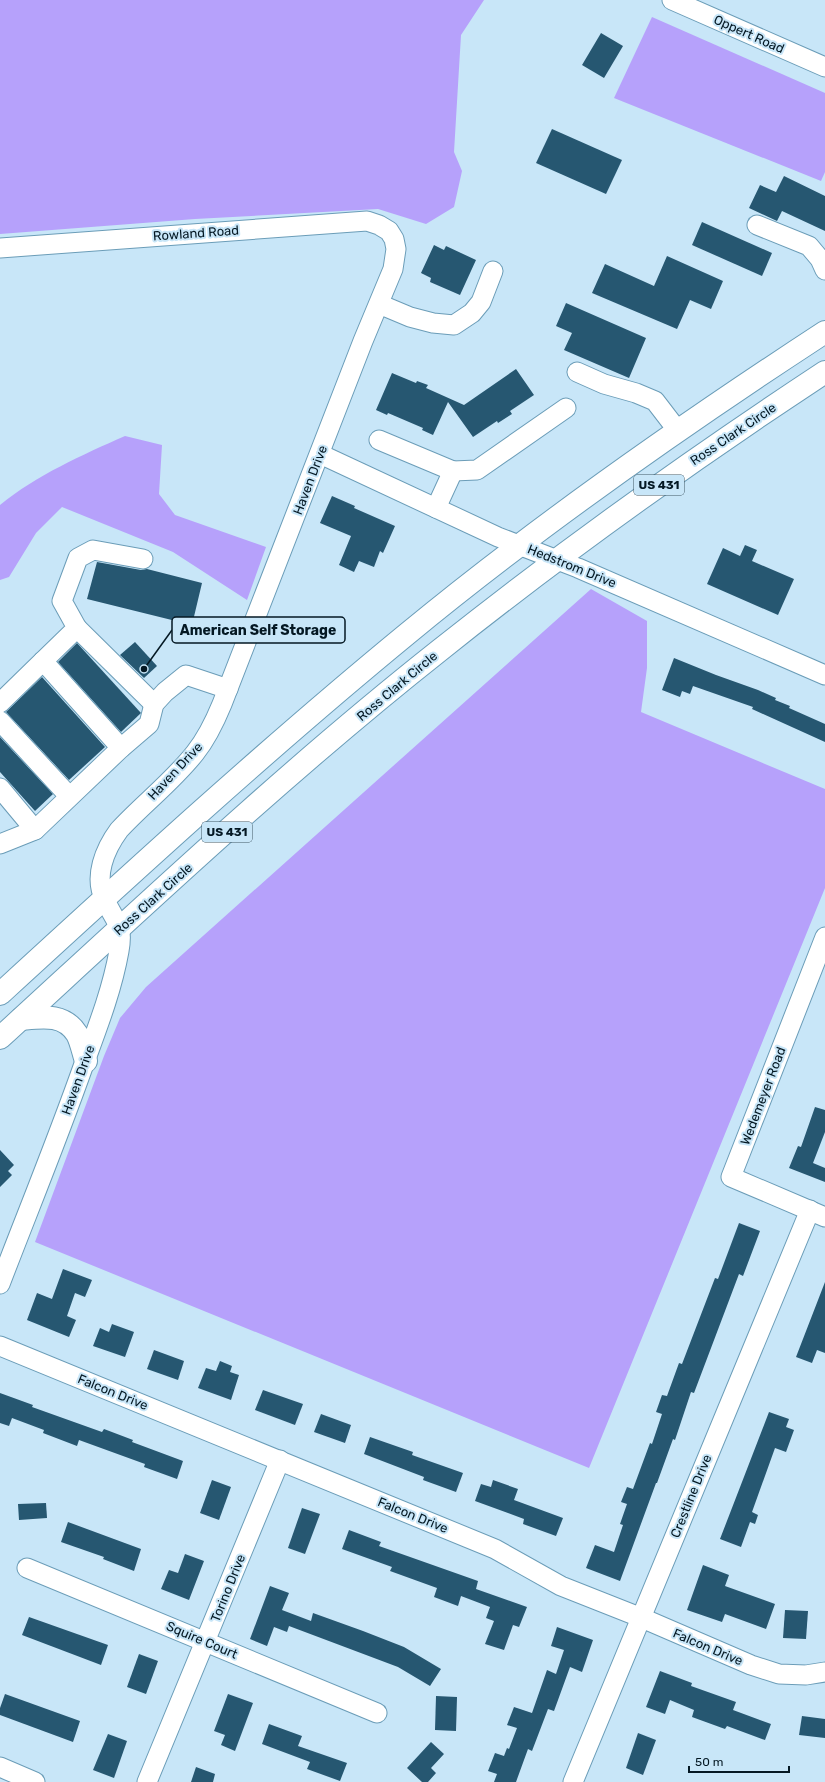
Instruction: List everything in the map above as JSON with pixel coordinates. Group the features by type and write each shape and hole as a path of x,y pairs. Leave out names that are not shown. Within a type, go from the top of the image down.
{"highway":[{"name":"US 431","path":"0,994 291,732 408,633 520,545 678,431 825,332"},
{"name":"Ross Clark Circle","path":"0,1038 319,751 438,651 557,559 699,456 825,372"},
{"path":"21,1019 50,1016 64,1021 77,1034 86,1060"}],"street":[{"name":"Oppert Road","path":"672,0 825,67"},
{"name":"Rowland Road","path":"0,248 367,221 379,225 389,231"},
{"path":"757,224 809,246 820,259 825,270"},
{"name":"Haven Drive","path":"0,1284 86,1060 112,982 119,950 121,929 104,899 100,881 100,868 111,840 131,816 178,772 194,754 212,728 363,341 393,269 396,249 394,239 389,231"},
{"path":"379,304 410,317 433,323 454,325 472,313 481,302 493,271"},
{"path":"577,372 604,384 636,393 655,401 678,431"},
{"path":"379,440 453,471 477,470 566,408"},
{"name":"Hedstrom Drive","path":"320,454 520,545 557,559 825,675"},
{"path":"436,508 453,471"},
{"path":"143,559 93,550 78,558 62,601 77,628 154,704"},
{"path":"0,702 77,628"},
{"path":"43,662 121,748"},
{"path":"0,844 35,830 69,796 149,724 154,704 186,674 228,689"},
{"path":"0,721 69,796"},
{"path":"0,788 35,830"},
{"name":"Wedemeyer Road","path":"817,1213 731,1177 825,937"},
{"name":"Crestline Drive","path":"574,1782 642,1618 817,1213"},
{"name":"Falcon Drive","path":"0,1346 495,1549 561,1586 642,1618 751,1666 779,1674 806,1675 825,1672"},
{"name":"Torino Drive","path":"148,1782 280,1460"},
{"name":"Squire Court","path":"27,1568 377,1713"},
{"path":"0,1767 35,1782"}],"shaded area":[{"path":"0,0 484,0 461,35 454,152 462,171 454,207 426,224 378,209 195,219 0,234"},
{"path":"652,17 825,93 825,172 821,181 614,98"},
{"path":"125,436 162,445 159,494 175,515 266,547 247,600 173,552 62,507 36,533 9,577 0,580 0,505 14,494 44,475 76,458"},
{"path":"591,589 647,621 647,668 641,712 825,789 825,888 589,1468 35,1242 104,1056 120,1018 146,987"}],"building":[{"path":"601,33 623,46 604,78 582,65"},
{"path":"552,129 622,160 606,194 536,163"},
{"path":"784,176 825,196 825,231 782,211 777,221 749,208 760,185 776,192"},
{"path":"702,222 772,253 762,276 692,245"},
{"path":"434,245 444,250 446,246 476,260 460,295 430,282 431,278 421,273"},
{"path":"667,256 723,281 711,309 690,300 677,329 592,293 605,264 654,286"},
{"path":"566,303 646,338 629,378 564,350 572,333 556,326"},
{"path":"516,369 534,395 510,411 512,414 498,423 497,421 473,437 448,402 433,435 422,430 423,428 388,413 387,415 376,410 392,373 416,383 417,381 428,385 426,388 464,405"},
{"path":"332,496 355,506 354,508 395,526 383,553 380,551 374,567 359,561 354,572 339,565 351,536 320,523"},
{"path":"745,545 757,550 752,561 794,579 778,615 707,584 723,548 740,556"},
{"path":"97,562 141,570 147,569 202,583 192,625 87,599"},
{"path":"135,642 157,666 144,678 120,655"},
{"path":"77,643 141,713 121,732 58,662"},
{"path":"674,658 758,690 776,698 775,700 790,706 789,708 825,724 825,742 752,709 753,707 693,686 690,694 682,691 680,697 662,690"},
{"path":"42,677 105,747 69,780 6,712"},
{"path":"0,737 53,794 35,811 0,772"},
{"path":"815,1107 825,1110 825,1132 813,1163 825,1168 825,1182 789,1168 798,1146 801,1147"},
{"path":"0,1150 14,1165 8,1171 12,1175 0,1187"},
{"path":"739,1223 760,1231 743,1276 739,1274 694,1393 691,1392 675,1440 673,1439 620,1581 586,1568 595,1545 614,1552 623,1525 620,1524 627,1504 621,1502 627,1487 633,1489 650,1443 652,1444 662,1414 656,1412 662,1395 667,1396 679,1363 682,1364 715,1278 718,1279"},
{"path":"63,1269 92,1280 85,1297 75,1293 67,1316 76,1320 69,1337 27,1320 37,1293 52,1299"},
{"path":"825,1282 825,1353 817,1350 812,1363 796,1357"},
{"path":"112,1324 134,1332 125,1357 93,1346 100,1328 109,1332"},
{"path":"154,1350 184,1361 178,1380 147,1369"},
{"path":"220,1361 232,1366 230,1372 239,1375 231,1400 198,1388 206,1368 216,1371"},
{"path":"263,1390 303,1404 295,1425 255,1410"},
{"path":"0,1393 33,1405 32,1407 102,1432 104,1429 133,1440 132,1442 183,1461 177,1479 144,1467 145,1464 79,1440 77,1446 43,1433 44,1430 12,1418 9,1426 0,1423"},
{"path":"769,1412 789,1419 786,1427 794,1430 786,1452 775,1448 752,1512 758,1515 755,1524 750,1522 741,1547 720,1539"},
{"path":"321,1414 351,1425 345,1443 314,1432"},
{"path":"370,1437 413,1452 412,1455 463,1473 456,1492 423,1480 424,1477 364,1454"},
{"path":"212,1480 231,1487 219,1520 200,1513"},
{"path":"493,1480 518,1489 514,1500 563,1518 556,1536 523,1524 524,1519 475,1501 481,1484 491,1487"},
{"path":"46,1503 47,1518 19,1520 18,1504"},
{"path":"302,1508 320,1514 305,1554 288,1548"},
{"path":"68,1522 141,1549 134,1571 103,1559 104,1557 61,1542"},
{"path":"349,1530 381,1542 379,1546 478,1581 476,1589 527,1607 519,1627 513,1625 504,1650 485,1644 494,1621 486,1618 490,1607 461,1596 458,1606 434,1597 437,1588 390,1571 392,1567 342,1549"},
{"path":"185,1554 204,1561 189,1600 161,1589 169,1570 178,1573"},
{"path":"703,1565 729,1575 725,1586 775,1604 766,1629 725,1614 722,1622 687,1610"},
{"path":"270,1586 289,1593 282,1610 311,1621 313,1613 363,1631 404,1647 441,1669 430,1686 398,1667 289,1626 287,1632 274,1627 267,1646 250,1639"},
{"path":"785,1610 808,1611 806,1639 783,1638"},
{"path":"29,1617 108,1645 101,1665 22,1635"},
{"path":"557,1627 593,1640 582,1672 570,1667 554,1711 548,1709 532,1751 528,1749 516,1782 494,1782 497,1774 488,1771 495,1753 504,1756 507,1748 509,1749 517,1728 507,1725 514,1707 532,1713 547,1670 556,1674 564,1650 551,1646"},
{"path":"139,1654 158,1661 146,1694 127,1687"},
{"path":"660,1671 692,1683 691,1686 736,1702 733,1710 771,1724 765,1740 727,1726 725,1729 692,1717 694,1710 670,1700 665,1714 646,1707"},
{"path":"5,1694 80,1721 73,1742 0,1715 0,1708"},
{"path":"228,1694 253,1703 235,1751 221,1745 225,1735 214,1731"},
{"path":"436,1696 457,1697 456,1731 435,1730"},
{"path":"802,1716 825,1719 825,1738 799,1735"},
{"path":"269,1724 302,1736 298,1746 347,1763 340,1781 307,1769 310,1762 262,1744"},
{"path":"638,1733 656,1740 643,1775 626,1768"},
{"path":"108,1734 127,1741 114,1778 93,1770"},
{"path":"431,1742 444,1754 431,1768 436,1773 428,1782 422,1782 407,1768"},
{"path":"196,1767 215,1774 213,1782 191,1782"}],"place":[{"name":"American Self Storage","path":"144,669"}]}
